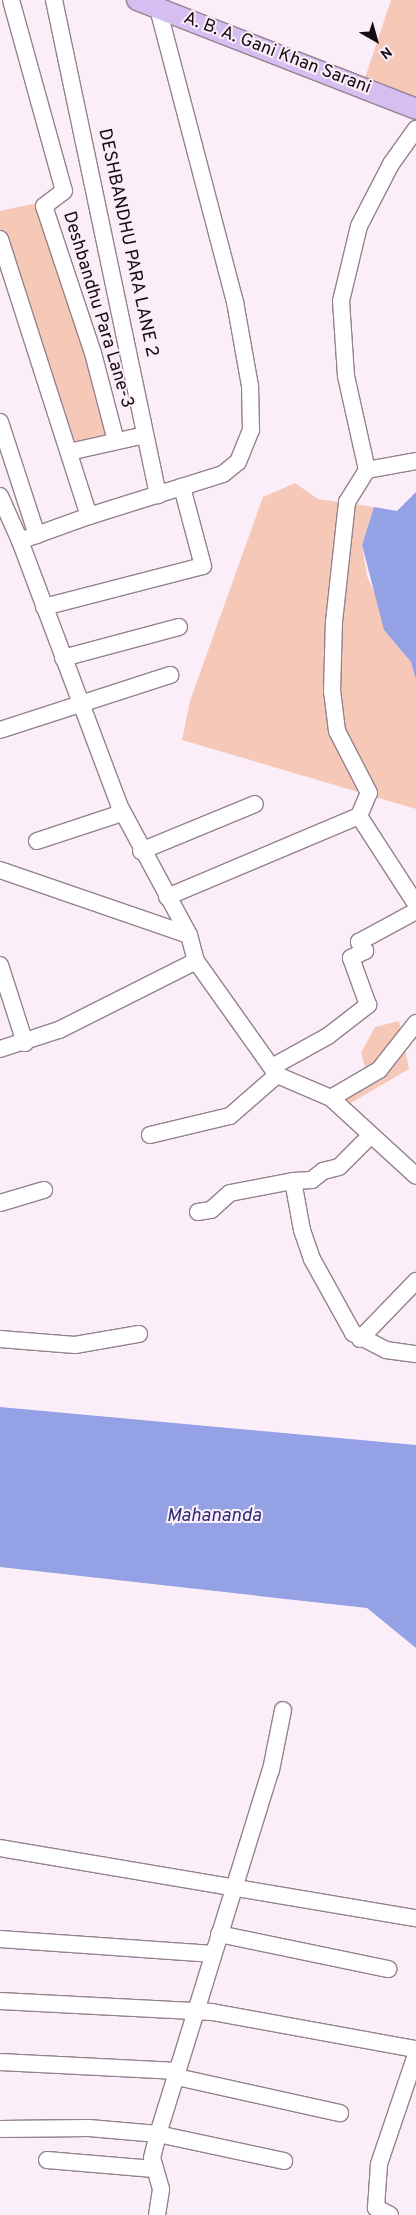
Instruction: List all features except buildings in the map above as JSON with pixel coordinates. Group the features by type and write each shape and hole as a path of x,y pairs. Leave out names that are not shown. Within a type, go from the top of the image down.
{"main road":[{"name":"A. B. A. Gani Khan Sarani","path":"137,0 169,7 416,109"}],"street":[{"name":"Deshbandhu Para Lane-3","path":"11,0 64,191 44,206 93,353 116,441"},
{"name":"DESHBANDHU PARA LANE 2","path":"54,0 158,494"},
{"path":"20,542 89,516 223,474 238,462 251,430 250,386 236,302 169,7"},
{"path":"167,897 359,816 368,793 337,731 332,692 334,622 347,502 367,470 346,376 341,301 359,226 391,164 416,129"},
{"path":"0,239 89,516"},
{"path":"0,422 37,535"},
{"path":"69,452 145,435"},
{"path":"367,470 416,461"},
{"path":"44,607 203,566 182,487"},
{"path":"0,496 20,542 122,813 188,936 196,960 275,1071 331,1098 416,1176"},
{"path":"63,658 179,627"},
{"path":"0,730 79,702 170,675"},
{"path":"141,851 255,804"},
{"path":"37,840 122,813"},
{"path":"359,816 416,904"},
{"path":"0,870 188,936"},
{"path":"150,1135 230,1116 275,1071 328,1036 368,1005 351,958 365,951 359,942 416,911"},
{"path":"0,1049 25,1043 196,960"},
{"path":"0,965 25,1043"},
{"path":"331,1098 379,1070 416,1023"},
{"path":"198,1212 211,1210 230,1193 292,1180 312,1180 339,1167 371,1135"},
{"path":"292,1180 312,1259 347,1326 360,1339 399,1354 416,1354"},
{"path":"0,1203 44,1190"},
{"path":"360,1339 416,1281"},
{"path":"0,1339 75,1345 139,1334"},
{"path":"157,2215 161,2189 154,2169 158,2134 271,1770 283,1710"},
{"path":"0,1848 233,1889 416,1918"},
{"path":"219,1934 388,1969"},
{"path":"0,1939 213,1954"},
{"path":"0,2001 195,2010 416,2048"},
{"path":"390,2215 376,2208 379,2164 410,2097 416,2055"},
{"path":"0,2062 177,2074 340,2113"},
{"path":"0,2129 89,2128 158,2134 284,2161"},
{"path":"47,2160 154,2169"}],"shaded area":[{"path":"391,0 416,0 416,109 362,87"},
{"path":"42,202 116,441 70,451 0,239 0,211"},
{"path":"295,483 318,499 374,507 362,545 367,576 383,612 384,630 411,662 416,680 416,809 182,740 190,701 263,497"},
{"path":"399,1021 409,1069 342,1108 331,1098 366,1070 361,1053 375,1027"}],"water":[{"path":"416,492 416,680 411,662 384,630 362,545 374,507 397,511"},
{"name":"Mahananda","path":"0,1407 416,1445 416,1648 367,1608 0,1567"}]}
